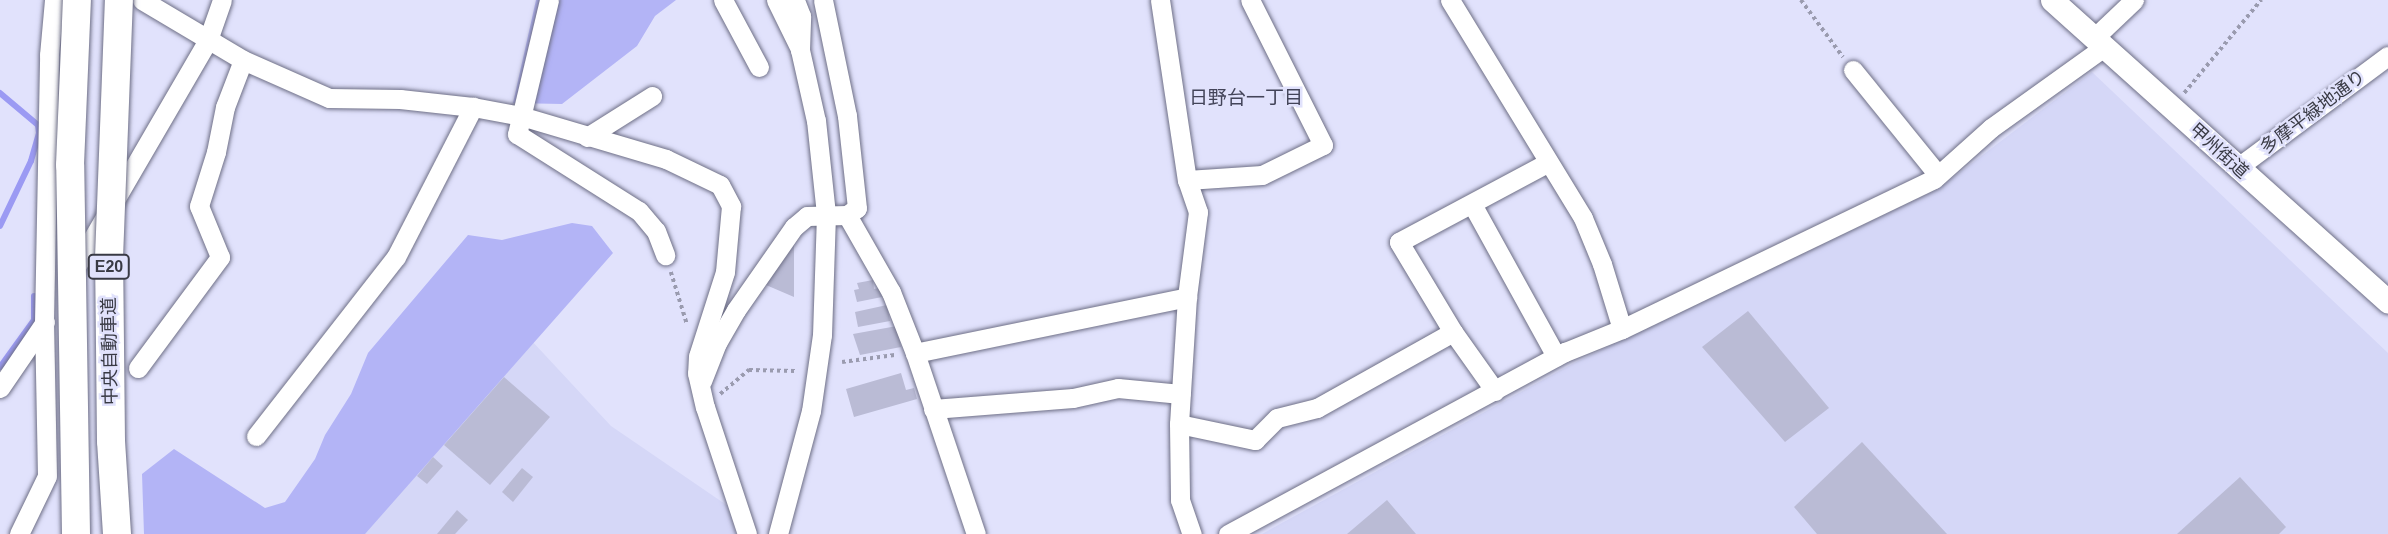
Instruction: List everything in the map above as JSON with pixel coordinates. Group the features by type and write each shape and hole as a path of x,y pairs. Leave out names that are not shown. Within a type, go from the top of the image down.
{"highway":[{"name":"E20","path":"76,534 70,165 77,0"},
{"name":"中央自動車道","path":"117,534 111,441 109,258 119,0"}],"main road":[{"name":"甲州街道","path":"2052,0 2388,302"}],"street":[{"path":"19,534 47,476 44,323 49,55 54,0"},
{"path":"142,0 243,60 329,98 400,99 473,107 521,116 666,159 720,185 732,206 725,272 698,356 702,398 747,534"},
{"path":"0,388 44,323 208,40 222,0"},
{"path":"549,0 517,134 639,211 656,231 665,255"},
{"path":"723,0 759,67"},
{"path":"776,0 800,50 816,121 826,214 822,335 811,411 779,534"},
{"path":"795,0 801,16 800,50"},
{"path":"702,398 717,343 761,270 794,227 807,216 847,215 857,208 856,181 839,68 823,0"},
{"path":"1160,0 1186,180 1198,212 1187,297 1179,424 1180,500 1192,534"},
{"path":"1186,180 1262,175 1323,145 1250,0"},
{"path":"1450,0 1583,218 1602,264 1622,329"},
{"path":"1228,534 1556,356 1622,329 1938,175 1991,128 2099,43 2134,0"},
{"name":"多摩平緑地通り","path":"2237,168 2388,56"},
{"path":"138,368 220,257 199,206 216,152 225,107 243,60"},
{"path":"1853,70 1938,175"},
{"path":"587,137 652,96"},
{"path":"256,436 396,257 473,107"},
{"path":"1494,391 1452,331 1399,242 1547,163"},
{"path":"1472,204 1556,356"},
{"path":"847,215 891,292 915,352 976,534"},
{"path":"915,352 1187,297"},
{"path":"1179,424 1255,440 1277,418 1317,408 1452,331"},
{"path":"933,409 1073,398 1118,388 1181,394"}],"path":[{"path":"1801,0 1853,70"},
{"path":"2172,108 2261,0"},
{"path":"665,255 698,356"},
{"path":"842,362 915,352"},
{"path":"702,398 749,370 795,371"}],"shaded area":[{"path":"536,0 676,0 655,16 637,46 562,104 513,103"},
{"path":"2092,72 2388,353 2388,534 1262,534 1572,364 1938,189"},
{"path":"572,223 592,226 613,253 365,534 144,534 142,474 174,449 265,508 285,502 315,459 325,435 351,394 368,353 468,235 502,240"},
{"path":"531,340 611,426 728,506 736,534 358,534"}],"building":[{"path":"794,245 794,297 766,285"},
{"path":"873,280 874,289 879,288 882,297 857,302 854,290 859,289 857,283"},
{"path":"887,305 890,321 858,327 855,312"},
{"path":"1748,311 1829,408 1785,442 1702,347"},
{"path":"897,326 901,347 860,355 853,334"},
{"path":"901,373 906,390 914,388 917,399 854,417 846,389"},
{"path":"504,377 550,417 490,485 444,445"},
{"path":"1862,442 1947,534 1817,534 1794,507"},
{"path":"433,457 443,466 427,484 417,476"},
{"path":"522,468 533,477 513,502 502,492"},
{"path":"2240,477 2286,527 2279,534 2177,534"},
{"path":"1387,500 1416,534 1347,534"},
{"path":"457,510 468,520 455,534 437,534"}],"waterway":[{"path":"0,93 38,125 39,133 31,161 0,226"},
{"path":"0,367 34,320 34,296"}],"district":[{"name":"日野台一丁目","path":"1246,98"}]}
